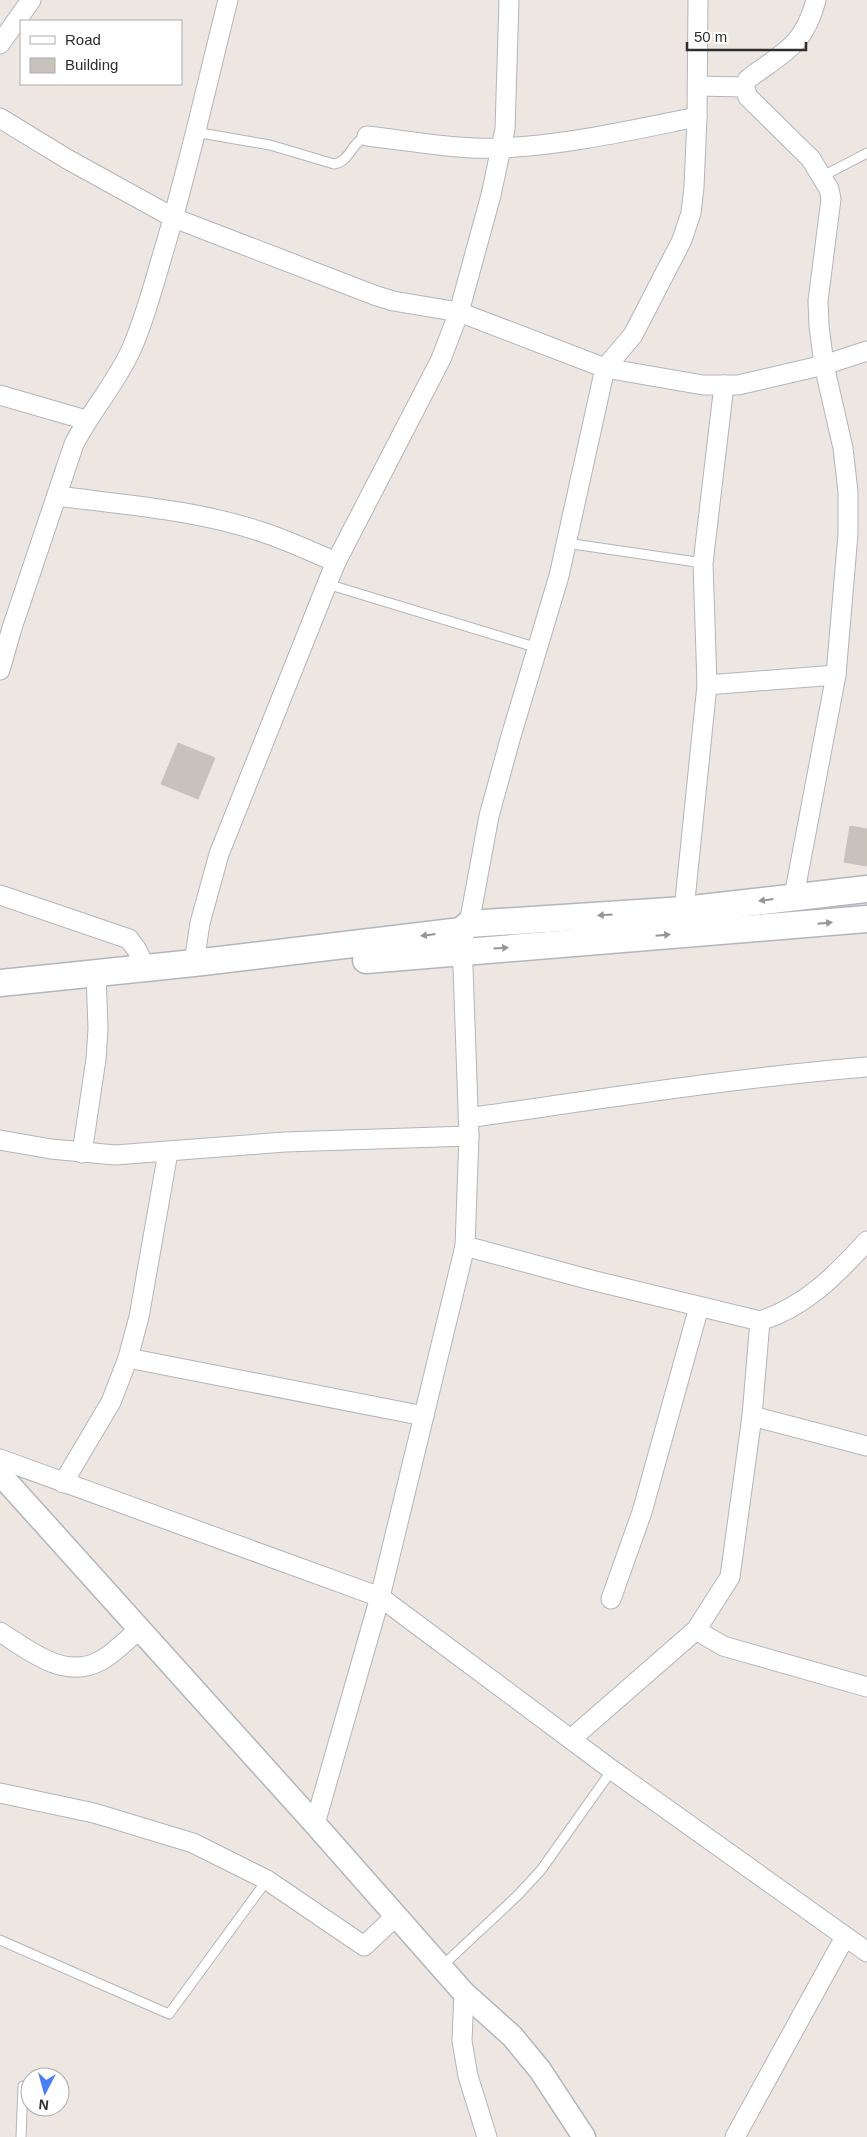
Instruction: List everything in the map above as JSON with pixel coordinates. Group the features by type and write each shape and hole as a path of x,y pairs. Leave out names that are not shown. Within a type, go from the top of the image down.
{"main road":[{"path":"0,998 96,980 794,896 867,889"},
{"path":"0,983 96,980 145,967 464,936 867,919"}],"street":[{"path":"0,44 31,0"},
{"path":"0,670 74,444 86,420 114,381 130,352 141,326 174,218 228,0"},
{"path":"194,963 200,923 219,854 327,584 336,562 441,360 459,312 502,148 506,111 509,0"},
{"path":"315,1824 380,1597 465,1246 468,1127 464,936 489,816 559,576 605,368 633,335 682,240 692,204 698,86 698,0"},
{"path":"794,896 836,675 848,534 848,492 843,448 824,365 818,301 831,199 829,189 822,176 805,153 748,97 744,87 748,79 794,45 811,22 816,0"},
{"path":"698,86 744,87"},
{"path":"367,136 473,148 502,148 600,137 697,117"},
{"path":"0,118 67,159 174,218 374,295 393,301 459,312 605,368 703,385 738,385 824,365 867,351"},
{"path":"684,910 706,685 702,562 724,385"},
{"path":"0,395 86,420"},
{"path":"56,496 181,513 223,522 264,533 336,562"},
{"path":"706,685 836,675"},
{"path":"0,895 129,939 145,967"},
{"path":"82,1152 96,1059 98,1029 96,980"},
{"path":"0,1140 115,1155 468,1127 801,1073 867,1067"},
{"path":"64,1482 111,1402 128,1358 139,1317 168,1152"},
{"path":"465,1246 760,1321 778,1315 806,1300 837,1274 867,1242"},
{"path":"611,1599 642,1512 699,1307"},
{"path":"571,1738 696,1630 730,1578 752,1416 760,1321"},
{"path":"128,1358 424,1416"},
{"path":"752,1416 867,1446"},
{"path":"0,1459 380,1597 612,1770 867,1952"},
{"path":"0,1474 315,1824 464,1993 512,2036 540,2070 584,2137"},
{"path":"0,1632 48,1662 77,1667 102,1660 140,1629"},
{"path":"696,1630 723,1646 740,1652 867,1687"},
{"path":"0,1793 94,1813 193,1843 267,1880 364,1946 396,1916"},
{"path":"735,2137 845,1937"},
{"path":"464,1993 462,2042 468,2076 487,2137"}],"lane":[{"path":"195,132 270,146 334,164 342,162 358,141 367,136"},
{"path":"822,176 867,152"},
{"path":"566,543 702,562"},
{"path":"327,584 538,648"},
{"path":"441,1967 517,1896 541,1870 612,1770"},
{"path":"0,1940 169,2014 267,1880"},
{"path":"20,2137 21,2117"}],"building":[{"path":"178,743 215,758 198,799 161,784"},
{"path":"850,826 867,829 867,866 844,862"}]}
